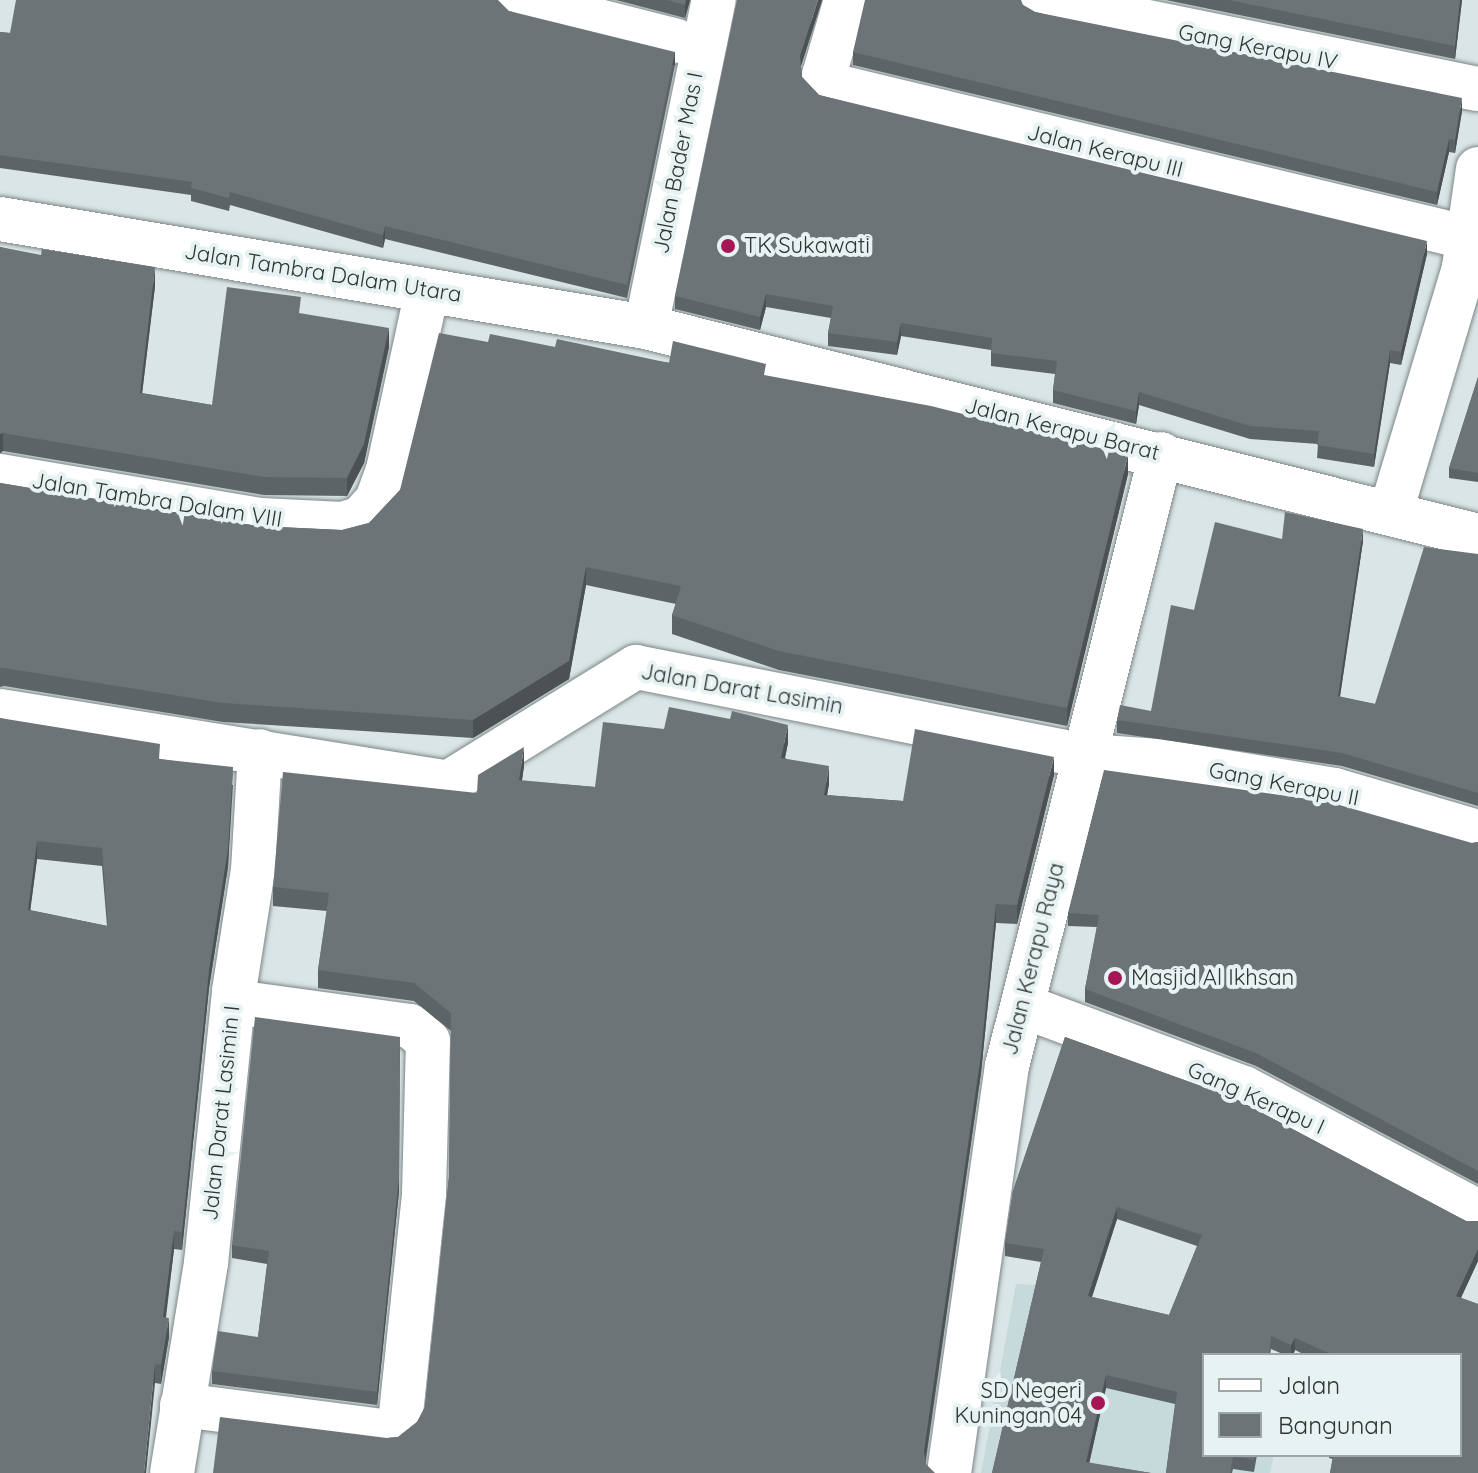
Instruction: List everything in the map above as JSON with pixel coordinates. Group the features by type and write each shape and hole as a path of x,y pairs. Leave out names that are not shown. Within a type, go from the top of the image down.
{"street":[{"path":"516,0 677,41"},
{"name":"Jalan Bader Mas I","path":"646,327 714,0"},
{"name":"Jalan Kerapu III","path":"846,0 824,75 826,84 1470,258"},
{"name":"Gang Kerapu IV","path":"1040,0 1478,89"},
{"path":"1391,511 1470,258 1478,169"},
{"name":"Jalan Tambra Dalam Utara","path":"0,219 646,327"},
{"name":"Jalan Tambra Dalam VIII","path":"0,476 261,520 343,524 361,518 377,500 388,470 427,291"},
{"name":"Jalan Kerapu Barat","path":"646,327 1391,511 1478,536"},
{"name":"Jalan Kerapu Raya","path":"949,1473 996,1126 1161,454"},
{"name":"Jalan Darat Lasimin","path":"0,711 455,782 636,667 1087,756"},
{"name":"Jalan Darat Lasimin I","path":"172,1473 206,1263 234,1002 253,870 260,751"},
{"name":"Gang Kerapu II","path":"1087,756 1159,761 1335,790 1478,832"},
{"path":"182,1405 390,1432 400,1423 424,1193 428,1041 410,1026 234,1002"},
{"name":"Gang Kerapu I","path":"1023,1006 1244,1088 1478,1212"}],"shaded area":[{"name":"SD Negeri Kuningan 04","path":"1016,1284 1038,1285 1202,1354 1202,1457 1274,1457 1270,1473 981,1473"}],"building":[{"path":"16,0 498,0 509,11 675,52 627,285 385,226 383,235 230,192 229,198 191,188 192,182 0,155 0,32 10,33"},
{"path":"667,0 686,0 685,5"},
{"path":"737,0 818,0 800,56 802,77 819,95 1427,241 1401,352 1390,350 1374,454 1317,445 1319,431 1250,426 1139,392 1136,411 1053,390 1057,361 991,353 992,338 901,323 897,342 828,333 833,306 766,294 760,317 675,296"},
{"path":"865,0 1021,0 1023,5 1035,12 1462,98 1455,140 1449,139 1437,192 853,52"},
{"path":"1229,0 1460,0 1455,46"},
{"path":"0,247 41,255 42,249 155,267 140,393 212,405 227,287 301,297 299,313 389,328 364,444 347,478 264,477 0,434"},
{"path":"439,333 488,342 490,334 555,347 557,339 669,363 673,341 766,364 764,375 931,406 1128,455 1067,708 779,651 672,615 681,586 586,567 569,661 473,720 223,703 0,668 0,483 257,526 342,530 369,523 400,490"},
{"path":"1478,377 1478,473 1449,468"},
{"path":"1285,512 1363,529 1338,696 1375,704 1424,547 1478,554 1478,793 1342,753 1117,720 1120,705 1151,711 1171,605 1194,610 1215,522 1282,539"},
{"path":"669,707 730,719 732,711 788,725 781,758 829,766 824,795 903,801 915,729 1054,757 1017,905 996,904 981,1055 924,1451 926,1464 935,1473 213,1473 220,1417 387,1438 398,1437 417,1422 425,1407 449,1177 451,1013 414,983 318,970 329,893 273,887 283,772 477,793 478,775 524,747 519,780 595,787 603,722 664,729"},
{"path":"0,718 160,744 159,759 233,767 228,849 209,970 182,1232 174,1231 163,1317 169,1318 161,1365 155,1364 144,1473 0,1473","holes":["37,841 102,848 108,926 28,910"]},
{"path":"1104,770 1329,802 1472,843 1478,842 1478,1171 1256,1053 1085,989 1099,915 1068,913"},
{"path":"255,1017 400,1037 399,1178 377,1392 212,1371 218,1331 258,1337 269,1251 232,1245"},
{"path":"1065,1037 1234,1098 1466,1221 1478,1221 1478,1249 1456,1296 1478,1304 1478,1473 1330,1473 1333,1457 1462,1457 1462,1353 1329,1353 1295,1338 1291,1345 1271,1336 1269,1353 1202,1353 1202,1457 1233,1457 1230,1473 1166,1473 1177,1392 1106,1375 1086,1462 1151,1473 992,1473 1044,1249 1005,1243 1013,1191","holes":["1117,1207 1202,1235 1169,1315 1088,1296"]}],"place":[{"name":"TK Sukawati","path":"728,246"},
{"name":"Masjid Al Ikhsan","path":"1115,978"},
{"name":"SD Negeri Kuningan 04","path":"1098,1403"}]}
